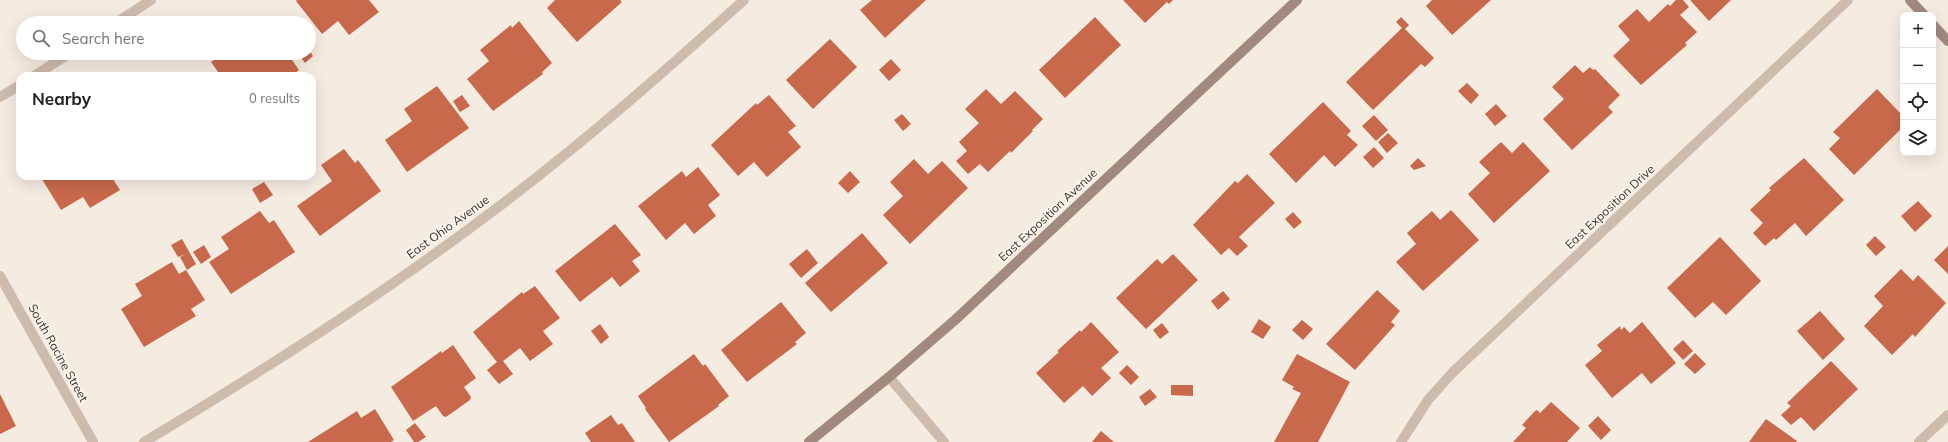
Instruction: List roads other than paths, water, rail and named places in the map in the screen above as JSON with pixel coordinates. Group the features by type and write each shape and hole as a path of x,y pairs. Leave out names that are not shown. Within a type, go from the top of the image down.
{"street":[{"path":"127,16 151,0"},
{"name":"East Ohio Avenue","path":"144,442 212,402 357,309 497,208 631,101 744,0"},
{"name":"East Exposition Avenue","path":"809,442 889,377 955,320 1297,0"},
{"name":"East Exposition Drive","path":"1401,442 1428,400 1452,373 1848,0"},
{"path":"1910,0 1921,12"},
{"path":"1936,28 1948,41"},
{"path":"40,72 59,60"},
{"path":"0,97 16,87"},
{"name":"South Racine Street","path":"0,276 93,442"},
{"path":"889,377 944,442"},
{"path":"1919,442 1948,415"}]}
